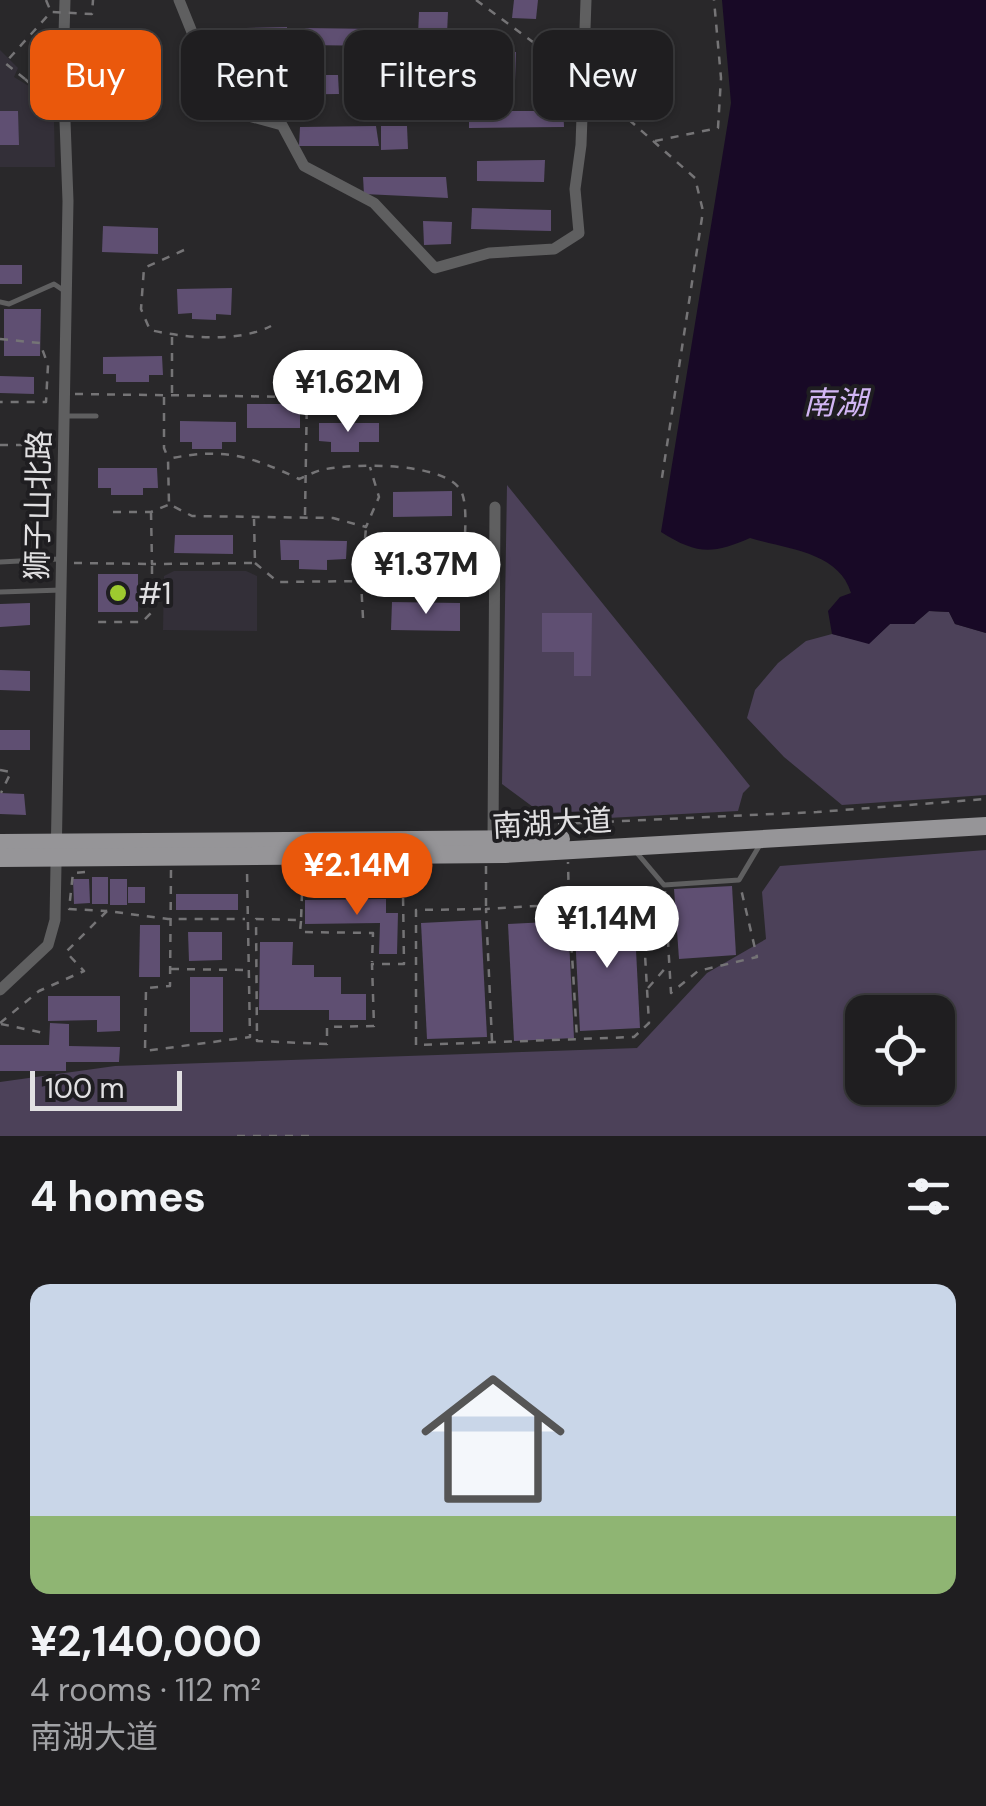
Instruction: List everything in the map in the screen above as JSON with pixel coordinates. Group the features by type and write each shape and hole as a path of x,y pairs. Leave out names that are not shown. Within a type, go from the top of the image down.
{"main road":[{"name":"南湖大道","path":"489,848 986,816"},
{"name":"南湖大道","path":"0,858 57,851 568,851 986,826"},
{"name":"南湖大道","path":"0,843 57,851"}],"street":[{"name":"狮子山北路","path":"65,30 66,0"},
{"path":"180,0 224,109 282,125 304,166 374,203 435,268 489,254 554,249 579,233 575,189 582,120"},
{"path":"585,30 586,0"},
{"name":"狮子山北路","path":"0,990 48,945 55,920 66,120"},
{"path":"489,848 495,507"}],"lane":[{"path":"0,302 9,304 54,284 66,292"},
{"path":"64,416 96,416"},
{"path":"0,562 62,561"},
{"path":"0,592 62,590"},
{"path":"632,847 664,885 739,880 764,840"}],"path":[{"path":"46,0 51,12"},
{"path":"51,12 92,14 92,0"},
{"path":"476,0 533,42"},
{"path":"654,142 718,128 721,78 714,0"},
{"path":"34,30 51,12"},
{"path":"30,35 4,63 30,83"},
{"path":"629,120 695,178 703,211 662,484"},
{"path":"184,250 144,268 141,309 150,330 172,335 254,335 271,326"},
{"path":"172,335 172,396"},
{"path":"0,339 40,343 48,365 46,402 0,402"},
{"path":"64,394 302,397 329,372"},
{"path":"305,518 308,392"},
{"path":"164,396 170,504"},
{"path":"0,445 64,445"},
{"path":"62,561 256,563 278,582 451,580 462,572 464,497 456,482 429,470 321,470 299,479 238,454 188,454 168,459"},
{"path":"363,618 360,581 366,527 379,497 370,467"},
{"path":"113,512 151,512 170,504"},
{"path":"170,504 192,516 333,518 366,527"},
{"path":"98,622 142,622 152,612 151,512"},
{"path":"254,517 256,563"},
{"path":"0,770 11,772 1,794"},
{"path":"550,825 986,799"},
{"path":"489,848 486,909 492,1042"},
{"path":"568,851 578,1039"},
{"path":"301,920 256,919 257,1041 327,1044 327,1026 374,1026 373,933 300,932 301,920 302,894 302,860"},
{"path":"171,867 170,986 146,988 145,1052 250,1036 249,870"},
{"path":"86,872 73,873 69,909 168,919 248,919"},
{"path":"664,885 671,993 698,971 757,957 739,880"},
{"path":"302,894 403,894 404,964 372,964"},
{"path":"642,903 649,1023 634,1037 416,1045 416,910 486,909 642,903"},
{"path":"0,1023 40,991 84,972 66,952 106,911"},
{"path":"647,989 669,964"},
{"path":"170,969 247,970"},
{"path":"0,1023 44,1033"},
{"path":"237,1136 316,1136"}],"shaded area":[{"path":"0,50 18,68 14,77 30,87 30,120 54,120 55,167 0,167"},
{"path":"507,485 750,786 743,793 738,811 552,821 502,784"},
{"path":"174,571 246,571 257,576 257,631 163,630 164,576"},
{"path":"929,611 949,612 955,624 986,633 986,795 842,805 784,757 747,718 755,690 778,663 806,641 832,634 869,643 890,624 914,624"},
{"path":"986,850 986,1136 0,1136 0,1082 115,1066 637,1048 707,973 766,939 762,892 780,866"}],"water":[{"name":"南湖","path":"722,0 986,0 986,633 955,624 949,612 929,611 914,624 890,624 869,644 832,634 828,611 840,597 851,593 845,579 824,560 750,538 704,550 684,545 661,532 731,103"}],"building":[{"path":"514,0 538,0 536,19 512,18"},
{"path":"419,12 448,12 447,30 418,30"},
{"path":"287,27 287,30 205,29"},
{"path":"383,29 344,30 344,46 324,45 324,30 304,30"},
{"path":"513,52 516,52 513,81"},
{"path":"324,75 338,75 339,94 324,94"},
{"path":"0,111 18,111 19,145 0,145"},
{"path":"513,111 533,111 533,120 564,120 564,127 469,128 469,120 513,120"},
{"path":"376,126 379,146 299,146 300,127"},
{"path":"381,126 407,126 408,149 381,150"},
{"path":"545,160 544,182 477,181 477,161"},
{"path":"363,177 446,177 448,198 364,194"},
{"path":"472,208 551,210 551,231 471,229"},
{"path":"423,221 452,222 451,244 424,245"},
{"path":"103,226 158,228 158,254 102,252"},
{"path":"0,265 22,265 22,284 0,284"},
{"path":"232,288 231,315 216,314 216,320 192,319 192,313 178,314 177,289"},
{"path":"4,309 41,309 40,356 4,356"},
{"path":"162,356 163,375 149,375 149,382 116,382 116,374 103,374 103,357"},
{"path":"0,376 34,377 34,394 0,393"},
{"path":"247,404 300,404 300,428 247,428"},
{"path":"180,421 236,422 236,442 222,442 222,449 192,449 192,442 180,442"},
{"path":"319,423 379,423 379,442 359,442 359,452 331,452 331,442 319,441"},
{"path":"98,468 157,468 158,488 143,488 143,495 111,495 111,488 98,488"},
{"path":"452,491 452,516 393,517 393,492"},
{"path":"175,535 233,535 233,554 174,553"},
{"path":"280,540 347,541 346,559 327,560 327,570 299,569 299,560 281,560"},
{"name":"#1","path":"98,574 138,574 138,612 98,612"},
{"path":"392,602 460,603 460,631 391,630"},
{"path":"30,603 30,625 0,627 0,604"},
{"path":"542,613 592,613 591,676 574,676 574,652 542,652"},
{"path":"0,670 30,671 30,691 0,690"},
{"path":"0,730 30,730 30,750 0,750"},
{"path":"0,793 24,794 26,815 0,814"},
{"path":"92,877 108,877 108,904 92,904"},
{"path":"73,879 89,879 90,903 74,904"},
{"path":"110,879 127,879 127,905 110,905"},
{"path":"732,886 736,955 679,959 674,889"},
{"path":"128,887 145,887 145,903 128,903"},
{"path":"176,894 238,894 238,910 176,910"},
{"path":"386,899 386,913 398,913 397,954 379,954 380,923 305,924 305,900"},
{"path":"634,911 640,1028 580,1031 574,914"},
{"path":"481,920 487,1037 427,1039 421,923"},
{"path":"568,921 574,1038 514,1041 508,924"},
{"path":"140,925 160,925 160,977 139,977"},
{"path":"188,932 222,932 222,960 189,961"},
{"path":"260,942 293,942 292,965 314,965 314,977 341,977 341,994 366,994 366,1020 329,1020 329,1010 259,1010"},
{"path":"190,977 223,977 223,1032 190,1032"},
{"path":"48,996 120,996 120,1031 97,1032 97,1020 48,1021"},
{"path":"50,1023 69,1024 69,1046 120,1047 119,1062 66,1062 66,1071 0,1071 0,1045 49,1045"}],"place":[{"name":"#1","path":"118,593"}]}
